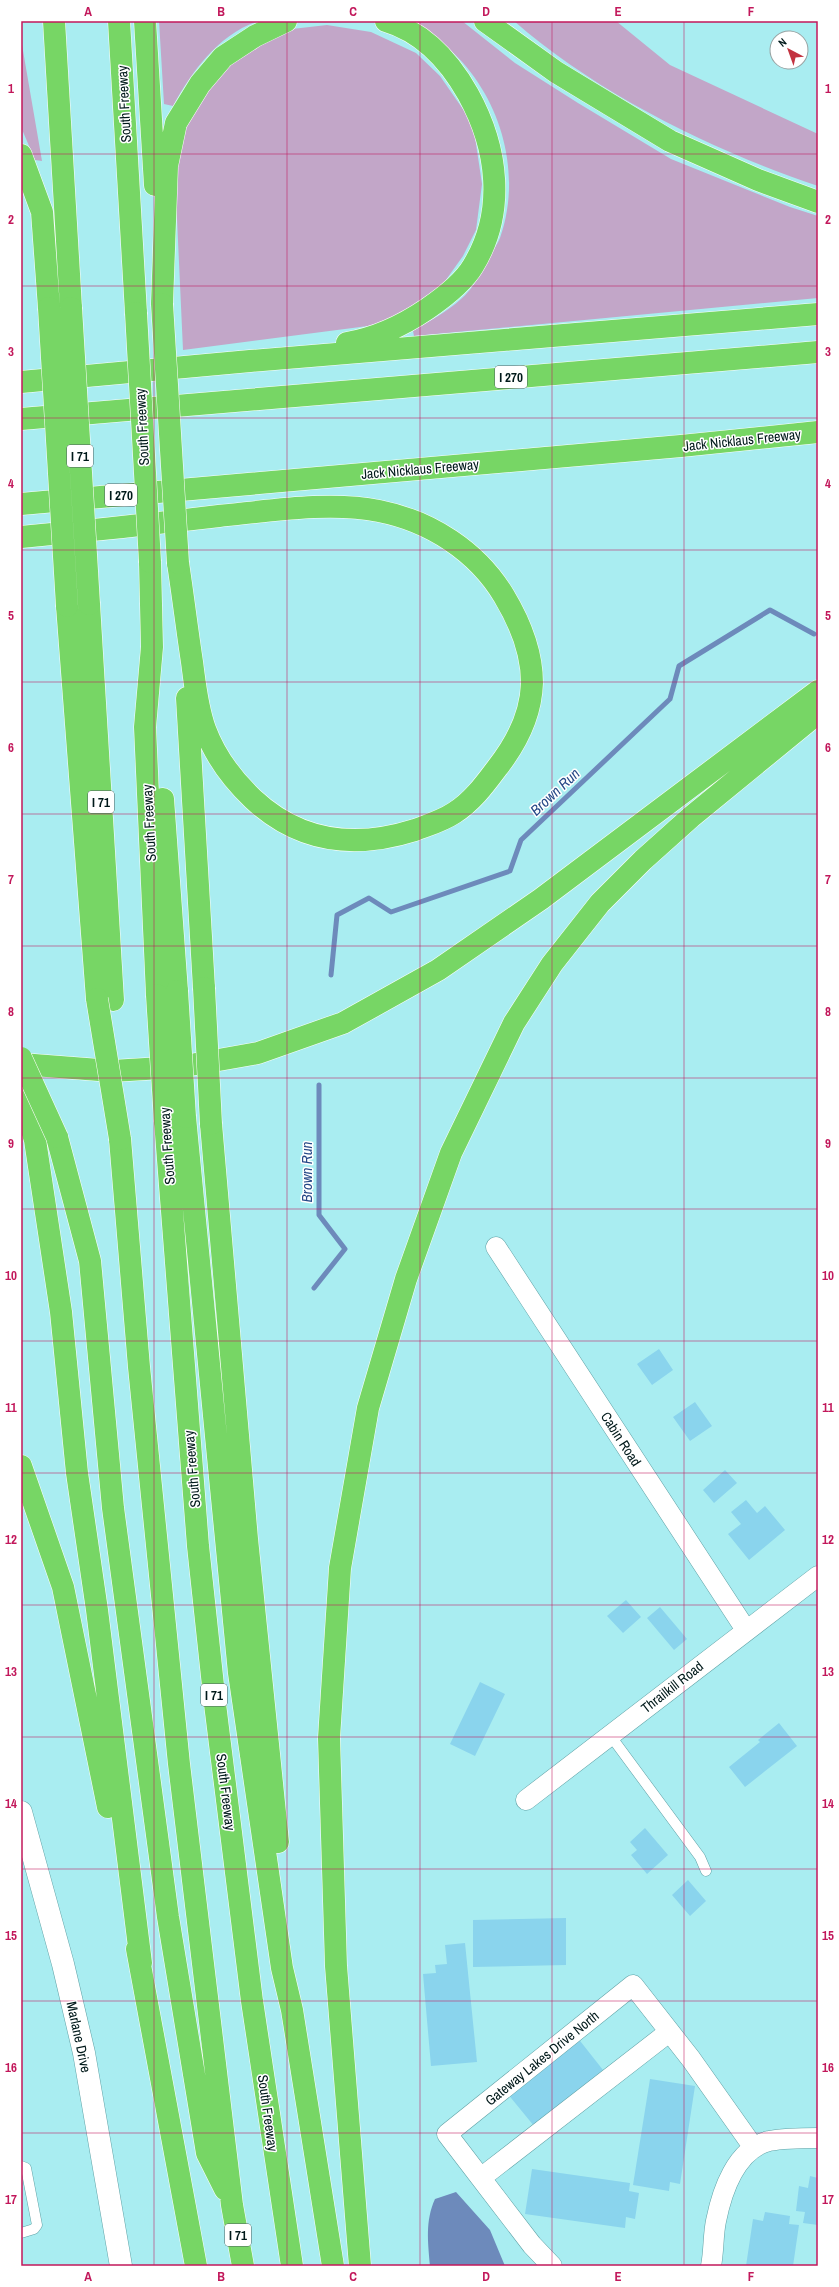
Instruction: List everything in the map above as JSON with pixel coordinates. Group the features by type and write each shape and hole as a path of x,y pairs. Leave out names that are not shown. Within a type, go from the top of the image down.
{"highway":[{"name":"I 71","path":"54,21 89,604 105,1000 120,1139 139,1367 179,1764 232,2205 244,2266"},
{"name":"South Freeway","path":"119,21 150,562 152,647 145,727 167,993 198,1546 215,1704 252,2002 292,2266"},
{"path":"145,21 211,1124 247,1539 293,1988 292,2010"},
{"path":"162,304 167,166 176,123 200,84 223,57 255,36 286,21"},
{"path":"250,361 363,340 406,323 444,297 472,267 489,233 496,197 491,155 477,110 455,72 429,44 386,21"},
{"path":"485,21 556,72 670,141 758,180 818,202"},
{"path":"21,155 42,212 67,606 105,1000"},
{"path":"21,382 250,361 818,314"},
{"name":"I 270","path":"21,419 818,352"},
{"name":"Jack Nicklaus Freeway","path":"21,504 681,446 818,432"},
{"path":"21,537 294,508 358,508 380,511 426,526 462,548 491,576 512,610 527,647 532,683 525,720 506,757 475,796 456,812 433,824 390,838 343,842 321,837 296,828 275,817 242,788 226,770 208,736 198,705 178,563"},
{"path":"21,1064 112,1071 179,1068 258,1053 343,1023 438,970 541,899 818,691"},
{"path":"360,2266 336,1966 329,1738 340,1568 368,1408 406,1278 451,1153 514,1024 552,964 600,903 643,860 691,817 818,713"},
{"path":"21,1058 57,1137 90,1261 114,1508 168,1917 207,2153 232,2205"},
{"path":"21,1093 35,1140 61,1312 77,1473 97,1610 140,1964"},
{"path":"175,1119 239,1673 282,1968 292,2010 333,2266"},
{"path":"21,1466 63,1587 140,1964 196,2266"}],"street":[{"name":"Cabin Road","path":"496,1247 746,1630"},
{"name":"Thrailkill Road","path":"526,1800 818,1576"},
{"name":"Marlane Drive","path":"21,1812 63,1964 84,2053 121,2266"},
{"name":"Gateway Lakes Drive North","path":"552,2266 532,2245 482,2177 447,2134 633,1985 708,2082 754,2148"},
{"path":"482,2177 670,2032"},
{"path":"711,2266 716,2221 724,2192 736,2165 754,2148 769,2142 818,2138"}],"lane":[{"path":"610,1735 700,1857 706,1871"},
{"path":"21,2166 26,2168 38,2225 34,2229 21,2233"}],"shaded area":[{"path":"159,21 258,21 231,35 208,56 198,67 173,106 164,104"},
{"path":"407,21 462,21 515,63 671,159 790,207 818,216 818,298 414,336 413,331 456,304 473,286 480,275 500,238 508,206 509,174 504,142 494,112 479,84 459,58 435,37"},
{"path":"514,21 616,21 670,65 818,134 818,186 778,172 738,155 658,118 582,73 547,48"},
{"path":"327,25 371,32 416,53 440,76 467,115 475,137 482,184 476,230 463,256 443,284 399,317 368,326 183,350 175,175 183,136 195,105 236,58 292,29"},
{"path":"21,39 42,161 35,160 21,127"}],"water":[{"path":"456,2192 490,2230 505,2266 430,2266 428,2224 432,2207 435,2199"}],"building":[{"path":"659,1349 673,1370 652,1385 637,1364"},
{"path":"695,1402 712,1426 690,1441 673,1417"},
{"path":"725,1470 737,1483 714,1503 703,1490"},
{"path":"746,1500 757,1513 765,1506 785,1530 749,1560 728,1534 741,1524 731,1512"},
{"path":"626,1600 641,1617 623,1633 607,1616"},
{"path":"660,1607 687,1639 674,1650 647,1618"},
{"path":"480,1682 505,1694 475,1756 450,1744"},
{"path":"779,1723 797,1746 745,1787 729,1767 760,1742 758,1740"},
{"path":"645,1828 668,1855 647,1874 631,1855 637,1850 630,1842"},
{"path":"688,1880 706,1901 690,1916 672,1895"},
{"path":"566,1918 566,1965 473,1967 473,1920"},
{"path":"465,1943 477,2062 431,2066 423,1974 436,1973 435,1965 447,1964 445,1945"},
{"path":"577,2037 603,2070 534,2126 507,2093"},
{"path":"650,2079 695,2086 680,2184 670,2182 669,2191 633,2185"},
{"path":"532,2169 630,2183 629,2191 639,2193 635,2219 626,2217 625,2228 525,2214"},
{"path":"810,2176 818,2178 818,2225 803,2223 805,2212 796,2211 799,2186 808,2188"},
{"path":"765,2212 790,2216 789,2224 799,2225 793,2266 746,2266 753,2219 763,2221"}],"waterway":[{"name":"Brown Run","path":"331,975 337,915 369,898 391,912 510,871 521,840 670,699 679,666 770,610 814,634"},
{"name":"Brown Run","path":"314,1288 345,1249 319,1215 319,1085"}]}
